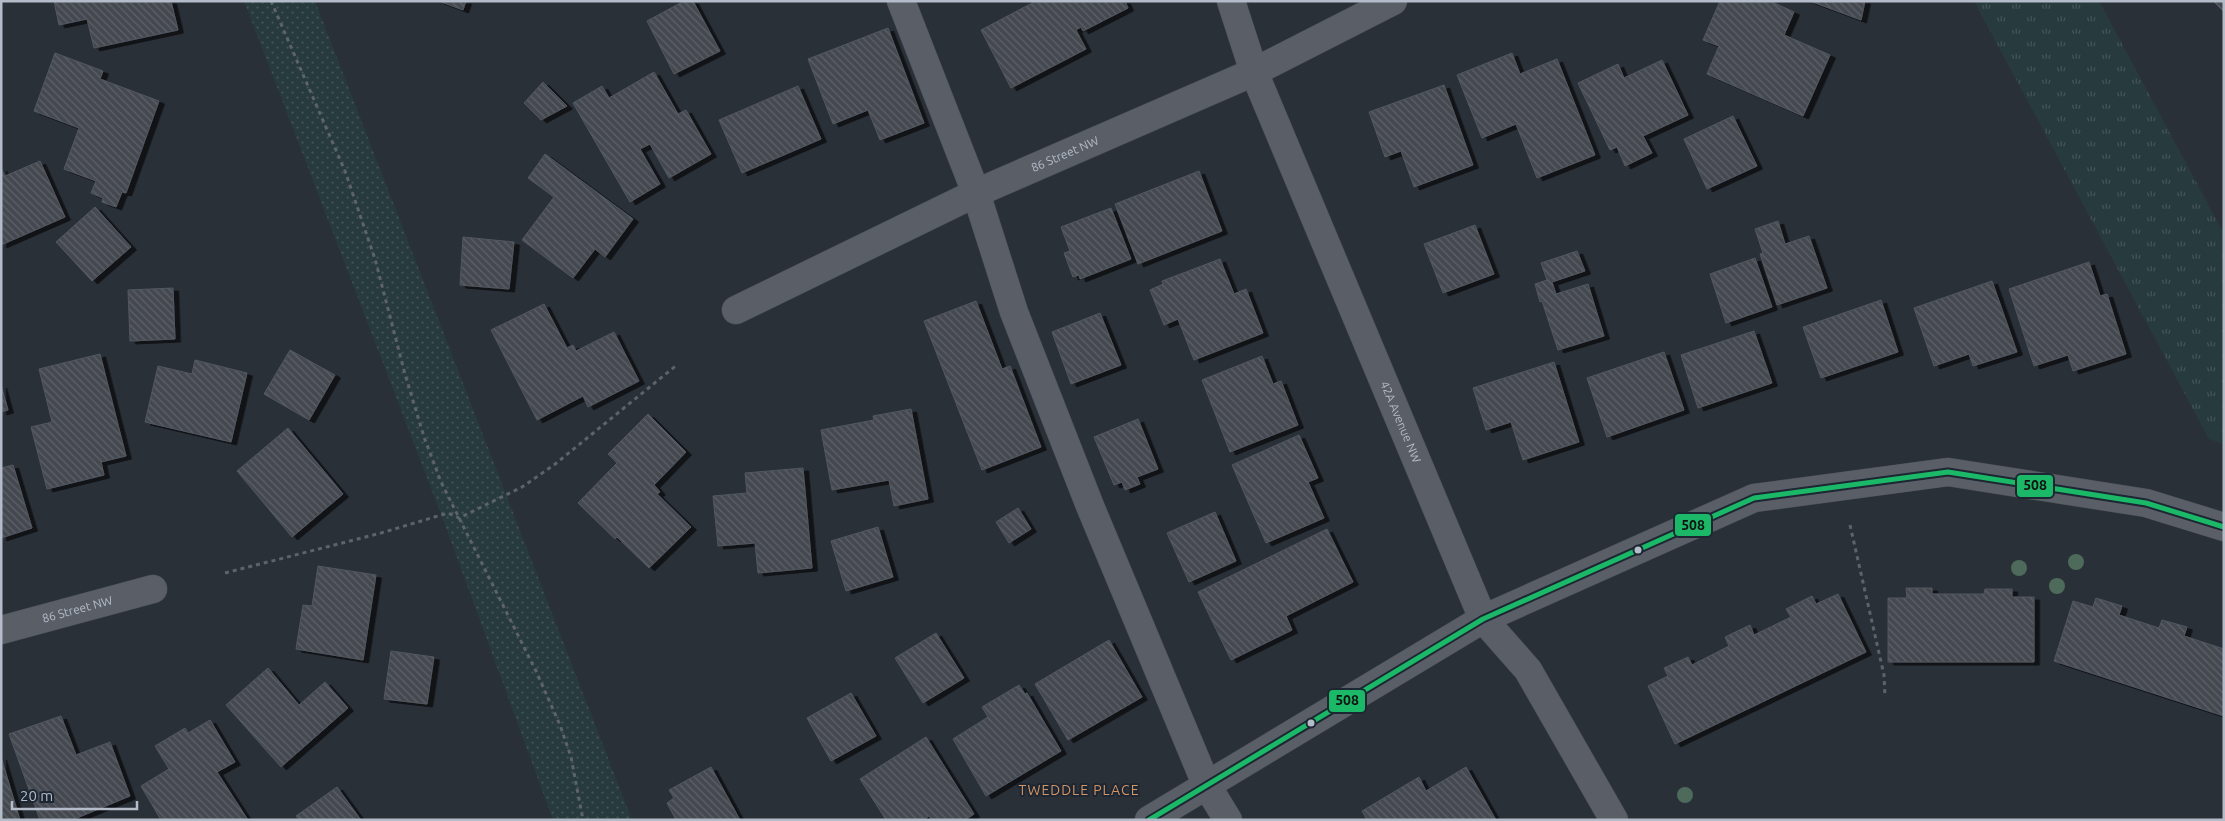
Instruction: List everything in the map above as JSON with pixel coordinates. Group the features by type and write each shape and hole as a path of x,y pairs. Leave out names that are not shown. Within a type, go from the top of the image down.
{"street":[{"path":"901,1 976,193 1014,312 1086,496 1206,784 1228,820"},
{"name":"42A Avenue NW","path":"1232,1 1254,72 1483,618 1528,670 1614,820"},
{"name":"86 Street NW","path":"736,310 976,193 1254,72 1394,1"},
{"path":"1149,820 1483,618 1754,498 1948,472 2146,503 2224,527"},
{"name":"86 Street NW","path":"1,630 154,589"}],"path":[{"path":"271,1 345,171 375,259 405,374 424,437 441,482 536,671 560,725 571,757 583,820"},
{"path":"459,518 522,486 554,465 678,364"},
{"path":"225,573 448,513 459,518"},
{"path":"1850,525 1884,675 1885,697"}],"green space":[{"path":"244,1 315,1 632,820 553,820 441,514"},
{"path":"1974,1 2099,1 2224,234 2224,444 2209,439"}],"building":[{"path":"54,1 171,1 178,30 94,48 87,19 59,25"},
{"path":"439,1 466,1 463,10"},
{"path":"684,1 693,1 720,51 674,74 647,21"},
{"path":"1036,1 1125,1 1128,8 1083,31 1081,27 1076,30 1086,49 1011,88 981,30"},
{"path":"1720,1 1770,1 1794,12 1784,35 1830,55 1803,116 1707,74 1719,46 1703,40"},
{"path":"1810,1 1865,1 1861,20"},
{"path":"2213,1 2224,1 2224,12"},
{"path":"888,28 924,123 880,140 868,110 833,124 808,59"},
{"path":"55,53 103,71 100,79 159,101 126,193 122,192 116,207 102,202 103,198 91,193 96,181 64,169 79,128 34,111"},
{"path":"1512,53 1520,74 1557,59 1595,155 1537,178 1516,124 1482,138 1457,75"},
{"path":"1662,60 1688,115 1643,136 1652,153 1625,166 1617,147 1610,150 1578,83 1618,64 1624,78"},
{"path":"654,72 678,114 686,110 711,154 669,178 650,144 640,149 660,184 630,202 573,103 602,86 609,98"},
{"path":"543,82 567,106 541,120 524,103"},
{"path":"1444,85 1473,165 1414,187 1401,151 1385,157 1369,112"},
{"path":"798,86 821,139 742,173 719,120"},
{"path":"1733,116 1757,166 1707,189 1684,139"},
{"path":"545,154 633,219 605,257 595,249 573,278 522,240 554,197 528,178"},
{"path":"40,161 65,217 1,245 1,168 5,176"},
{"path":"1199,171 1222,231 1138,264 1115,204"},
{"path":"95,207 131,247 92,281 56,242"},
{"path":"1111,208 1131,259 1080,279 1079,275 1073,277 1064,253 1070,251 1061,227"},
{"path":"1778,221 1785,244 1809,236 1827,288 1777,305 1760,254 1763,253 1755,229"},
{"path":"1475,225 1494,274 1443,293 1424,244"},
{"path":"463,237 514,242 509,289 460,285"},
{"path":"1577,251 1585,271 1552,282 1556,294 1588,284 1604,336 1558,350 1535,284 1547,280 1541,263"},
{"path":"1755,258 1772,307 1726,323 1710,274"},
{"path":"1220,259 1234,294 1246,289 1263,333 1194,360 1178,319 1164,325 1150,290 1163,284 1162,281"},
{"path":"2089,262 2100,296 2107,294 2126,354 2073,371 2068,355 2034,366 2009,289"},
{"path":"1992,281 2017,352 1973,366 1969,354 1934,366 1914,308"},
{"path":"173,288 175,339 130,341 128,290"},
{"path":"1881,300 1898,352 1821,378 1803,327"},
{"path":"976,301 1002,369 1010,366 1041,447 982,470 924,321"},
{"path":"544,304 567,348 573,345 576,351 614,332 639,381 588,407 583,396 537,420 491,330"},
{"path":"1100,313 1121,365 1071,384 1052,332"},
{"path":"1754,331 1772,383 1698,408 1681,355"},
{"path":"290,350 335,375 309,420 264,394"},
{"path":"1664,352 1684,410 1607,437 1587,378"},
{"path":"100,354 126,456 101,462 104,475 47,489 31,427 52,422 39,369"},
{"path":"1262,356 1273,384 1281,381 1298,425 1230,452 1202,380"},
{"path":"195,360 247,373 231,442 145,422 158,366 192,374"},
{"path":"1554,362 1579,442 1523,460 1511,422 1486,430 1473,388"},
{"path":"1,385 8,410 1,412"},
{"path":"911,409 928,499 894,506 889,480 832,490 821,430 874,420 873,416"},
{"path":"648,414 686,452 654,485 660,492 657,494 691,527 649,568 617,537 615,539 578,503 617,463 608,454"},
{"path":"1138,419 1158,469 1137,477 1140,484 1125,490 1122,482 1114,485 1094,437"},
{"path":"288,428 343,494 292,537 237,471"},
{"path":"1299,435 1318,478 1308,482 1324,518 1266,543 1232,465"},
{"path":"13,465 32,528 1,538 1,468"},
{"path":"803,468 812,568 758,573 755,543 718,546 713,496 747,493 745,473"},
{"path":"1018,508 1031,529 1009,543 996,522"},
{"path":"1215,512 1236,561 1189,582 1167,533"},
{"path":"878,527 893,577 846,591 831,541"},
{"path":"1327,529 1353,582 1286,616 1292,630 1231,660 1198,592"},
{"path":"318,566 376,575 363,660 296,649 303,605 312,606"},
{"path":"1906,588 1932,588 1932,594 1984,594 1985,589 2012,589 2012,597 2034,597 2034,662 1888,662 1888,598 1907,598"},
{"path":"1838,594 1866,652 1675,744 1648,686 1668,676 1664,668 1688,657 1692,665 1729,646 1725,637 1750,625 1754,635 1791,617 1786,609 1812,596 1816,604"},
{"path":"2096,598 2122,606 2119,615 2159,628 2162,620 2187,627 2184,636 2224,649 2224,716 2054,661 2073,601 2093,607"},
{"path":"936,633 964,678 923,703 895,658"},
{"path":"1109,640 1142,697 1068,740 1035,684"},
{"path":"391,651 434,657 427,704 384,699"},
{"path":"268,668 299,705 325,682 348,708 281,767 226,705"},
{"path":"1019,685 1025,694 1027,693 1061,751 986,796 953,739 988,717 982,707"},
{"path":"851,693 876,736 831,761 807,718"},
{"path":"61,716 76,755 110,742 130,796 72,820 40,820 9,734"},
{"path":"210,720 235,762 217,772 248,820 161,820 141,786 169,769 155,746 185,728 188,733"},
{"path":"926,737 974,814 965,820 932,820 929,816 923,820 886,820 860,779"},
{"path":"1,757 20,820 1,820"},
{"path":"711,767 740,820 676,820 667,803 674,798 669,790"},
{"path":"1466,767 1496,820 1367,820 1362,811 1419,777 1426,791"},
{"path":"337,787 361,820 299,820 296,816"}],"transit line":[{"name":"508","path":"1149,820 1483,619 1754,498 1948,472 2146,503 2224,527"}],"district":[{"name":"TWEDDLE PLACE","path":"1079,790"}]}
